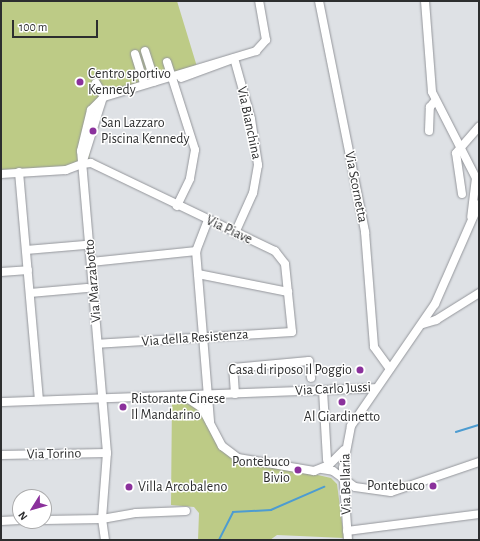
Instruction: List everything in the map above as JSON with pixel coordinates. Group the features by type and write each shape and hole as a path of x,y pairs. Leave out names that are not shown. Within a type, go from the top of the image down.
{"street":[{"path":"98,111 111,100 173,78 256,52 266,40 259,1"},
{"name":"Via Scornetta","path":"319,1 365,232 374,347 390,369"},
{"path":"425,1 430,83 436,100 470,164 477,184 470,220"},
{"path":"145,51 155,81"},
{"path":"135,54 144,84"},
{"name":"Via Bianchina","path":"234,58 251,119 258,165 253,192 235,233"},
{"path":"167,62 195,150 190,179 177,206"},
{"path":"82,168 81,151 91,110 104,97 144,84 173,78"},
{"path":"96,83 104,97"},
{"path":"82,168 98,111 104,97"},
{"path":"429,131 430,107 436,100"},
{"path":"462,194 456,153 460,146 479,127"},
{"name":"Via Piave","path":"82,168 91,163 106,172 281,256 288,292 292,332"},
{"path":"470,164 479,171"},
{"path":"1,174 82,168"},
{"name":"Via Marzabotto","path":"82,168 92,262 108,453 102,519 105,540"},
{"path":"20,172 39,400"},
{"name":"Via Carlo Jussi","path":"1,402 376,388 423,324 443,289 470,220 479,204"},
{"path":"208,220 196,251 206,394 210,422"},
{"path":"26,250 85,245"},
{"path":"92,262 196,251"},
{"path":"1,272 28,270"},
{"path":"198,274 288,292"},
{"path":"30,293 87,288"},
{"path":"423,324 436,320 479,293"},
{"name":"Via della Resistenza","path":"98,344 292,332"},
{"name":"Via Carlo Jussi","path":"235,394 233,368 309,362 311,378"},
{"name":"Via Bellaria","path":"348,540 344,481 345,449 354,420 376,388"},
{"name":"Via Bellaria","path":"323,390 327,460"},
{"path":"181,395 202,408 222,446 238,458 305,471 322,469 333,471 344,481 392,492 479,462"},
{"path":"322,469 345,449"},
{"name":"Via Torino","path":"1,455 108,453"},
{"path":"52,520 102,519 136,512 186,511"},
{"path":"347,531 479,514"},
{"path":"1,521 12,520"}],"green space":[{"name":"Centro sportivo Kennedy","path":"1,1 177,1 198,70 104,101 93,129 89,160 84,166 1,174"},
{"path":"172,397 189,399 197,406 230,455 331,478 337,484 344,538 277,535 270,540 198,540 199,513 194,507 171,505"}],"waterway":[{"path":"456,432 479,425"},
{"path":"219,540 233,512 271,510 324,487"}],"place":[{"name":"Centro sportivo Kennedy","path":"80,82"},
{"name":"San Lazzaro Piscina Kennedy","path":"93,131"},
{"name":"Casa di riposo il Poggio","path":"360,370"},
{"name":"Al Giardinetto","path":"342,402"},
{"name":"Ristorante Cinese Il Mandarino","path":"123,407"},
{"name":"Pontebuco Bivio","path":"298,470"},
{"name":"Pontebuco","path":"433,486"},
{"name":"Villa Arcobaleno","path":"129,487"}]}
